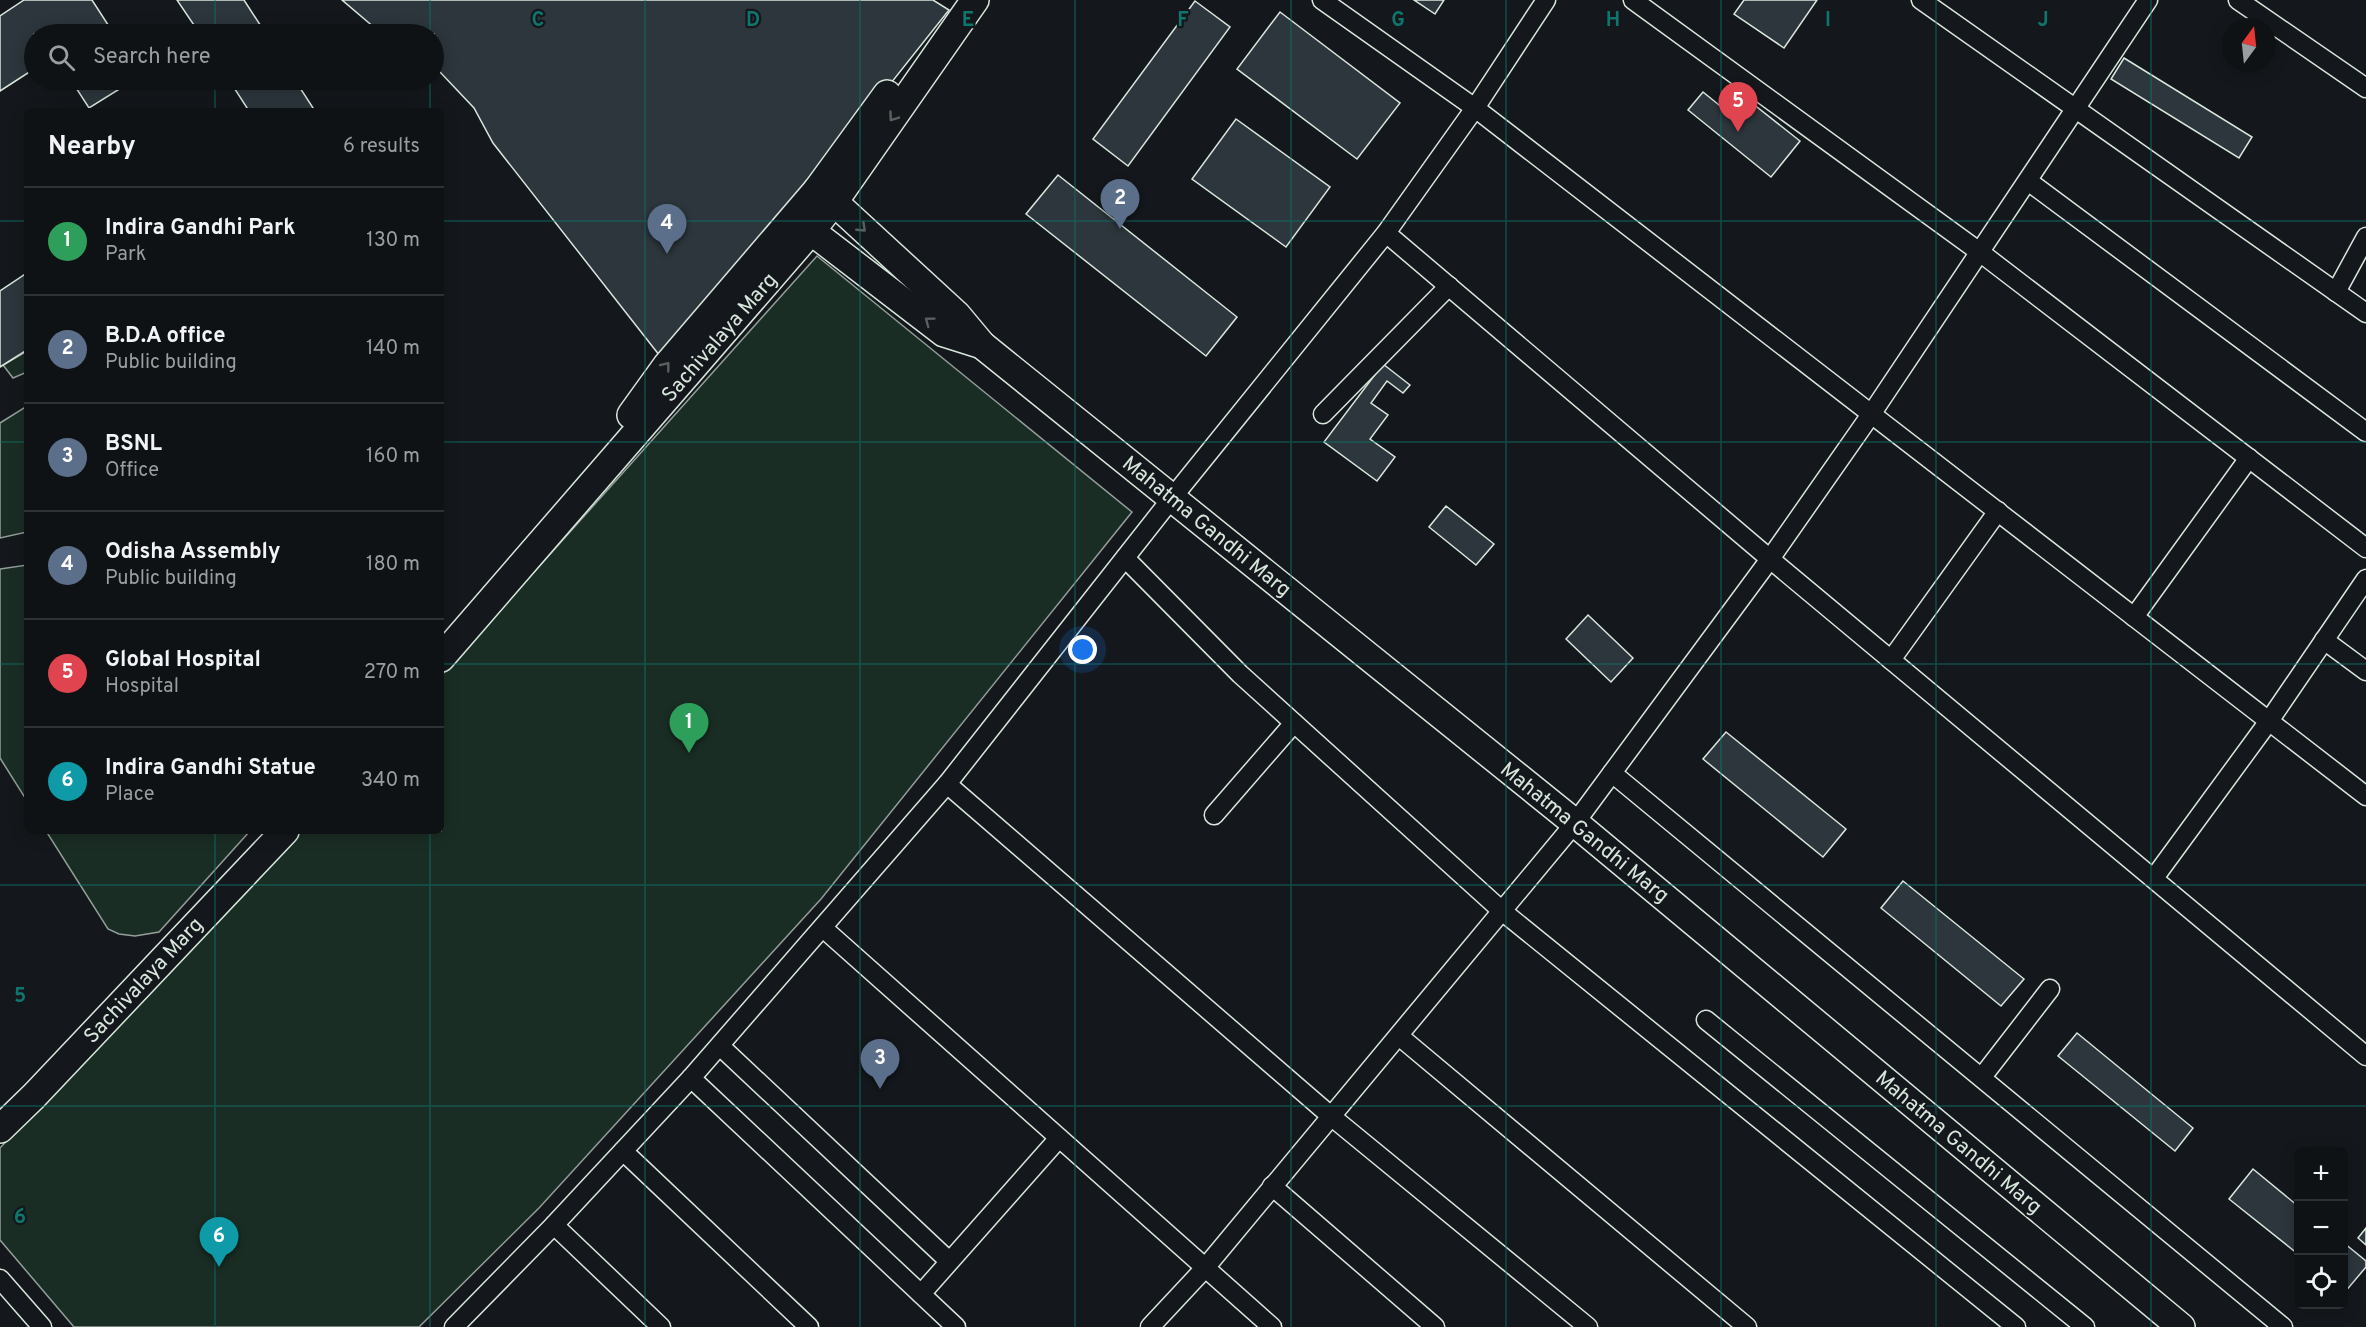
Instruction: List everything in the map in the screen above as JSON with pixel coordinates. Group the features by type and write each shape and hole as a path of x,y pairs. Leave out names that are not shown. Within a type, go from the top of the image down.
{"street":[{"name":"Sachivalaya Marg","path":"826,196 956,0"},
{"name":"Sachivalaya Marg","path":"444,654 826,196 975,0"},
{"path":"1322,0 1475,108 2366,796"},
{"path":"454,1327 691,1078 824,928 947,784 1172,498 1386,233 1475,108 1546,0"},
{"path":"1633,0 1981,253 2366,548"},
{"path":"1921,0 2366,313"},
{"path":"1150,1327 1205,1268 1575,823 1770,559 1872,413 2148,0"},
{"path":"2238,0 2366,88"},
{"path":"2028,181 2366,432"},
{"name":"Mahatma Gandhi Marg","path":"826,196 957,315 982,345 1575,823 2181,1327"},
{"name":"Sachivalaya Marg","path":"444,634 596,464 667,364 802,224"},
{"name":"Mahatma Gandhi Marg","path":"802,224 944,333 982,345"},
{"path":"1386,233 1770,559 2366,1056"},
{"path":"2336,292 2366,237"},
{"path":"1323,414 1449,286"},
{"path":"2134,617 2249,458"},
{"path":"1891,660 1998,511"},
{"path":"1125,558 1240,674 1502,911 2016,1327"},
{"path":"2154,878 2268,721 2366,579"},
{"path":"2324,640 2366,671"},
{"path":"1214,815 1294,723"},
{"path":"1612,772 2283,1327"},
{"path":"947,784 1332,1117 1588,1327"},
{"name":"Sachivalaya Marg","path":"0,1111 124,990 264,834"},
{"name":"Sachivalaya Marg","path":"0,1129 282,834"},
{"path":"824,928 1272,1327"},
{"path":"1982,1077 2050,989"},
{"path":"1706,1020 2085,1327"},
{"path":"1399,1036 1748,1327"},
{"path":"720,1046 949,1261"},
{"path":"691,1078 956,1327"},
{"path":"921,1294 1059,1138"},
{"path":"623,1151 809,1327"},
{"path":"1272,1186 1435,1327"},
{"path":"554,1224 661,1327"},
{"path":"0,1279 42,1327"}],"green space":[{"path":"817,256 1132,512 821,899 539,1208 419,1327 74,1327 0,1240 0,1148 294,834 444,834 444,673"},
{"path":"24,353 24,373 13,378 3,365"},
{"path":"24,408 24,533 0,538 0,423"},
{"path":"24,565 24,796 0,758 0,569"},
{"path":"48,834 247,834 159,932 135,936 119,934 108,929"}],"building":[{"path":"24,0 92,0 108,24 24,24 24,75 0,91 0,16"},
{"path":"177,0 244,0 260,24 193,24"},
{"path":"342,0 933,0 949,10 667,365 493,143 474,108 444,76 444,24 370,24"},
{"path":"1414,0 1444,0 1435,14"},
{"path":"1744,0 1817,0 1784,48 1734,14"},
{"path":"1195,1 1230,27 1128,166 1093,139"},
{"path":"1280,12 1400,103 1357,159 1237,69"},
{"path":"2124,58 2252,137 2239,158 2111,79"},
{"path":"77,90 118,90 89,108"},
{"path":"235,90 301,90 313,108 247,108"},
{"path":"1703,92 1724,109 1738,92 1800,141 1771,177 1688,110"},
{"path":"1236,119 1330,187 1286,247 1192,179"},
{"path":"1058,175 1237,317 1206,356 1026,214"},
{"path":"24,275 24,352 0,367 0,291"},
{"path":"1383,364 1410,385 1403,393 1387,381 1371,403 1388,415 1370,439 1395,457 1377,481 1324,442"},
{"path":"1446,506 1494,544 1476,565 1429,527"},
{"path":"1588,615 1633,658 1611,682 1566,639"},
{"path":"1726,732 1846,829 1823,857 1703,759"},
{"path":"1903,881 2024,979 2001,1006 1881,908"},
{"path":"2077,1033 2193,1128 2175,1151 2058,1056"},
{"path":"2253,1169 2294,1203 2294,1251 2229,1199"},
{"path":"2366,1228 2366,1245 2358,1238"},
{"path":"2348,1246 2366,1261 2366,1267 2348,1288"}],"place":[{"name":"Global Hospital","path":"1738,132"},
{"name":"B.D.A office","path":"1120,229"},
{"name":"Odisha Assembly","path":"667,254"},
{"name":"Indira Gandhi Park","path":"689,753"},
{"name":"BSNL","path":"880,1089"},
{"name":"Indira Gandhi Statue","path":"219,1267"}]}
